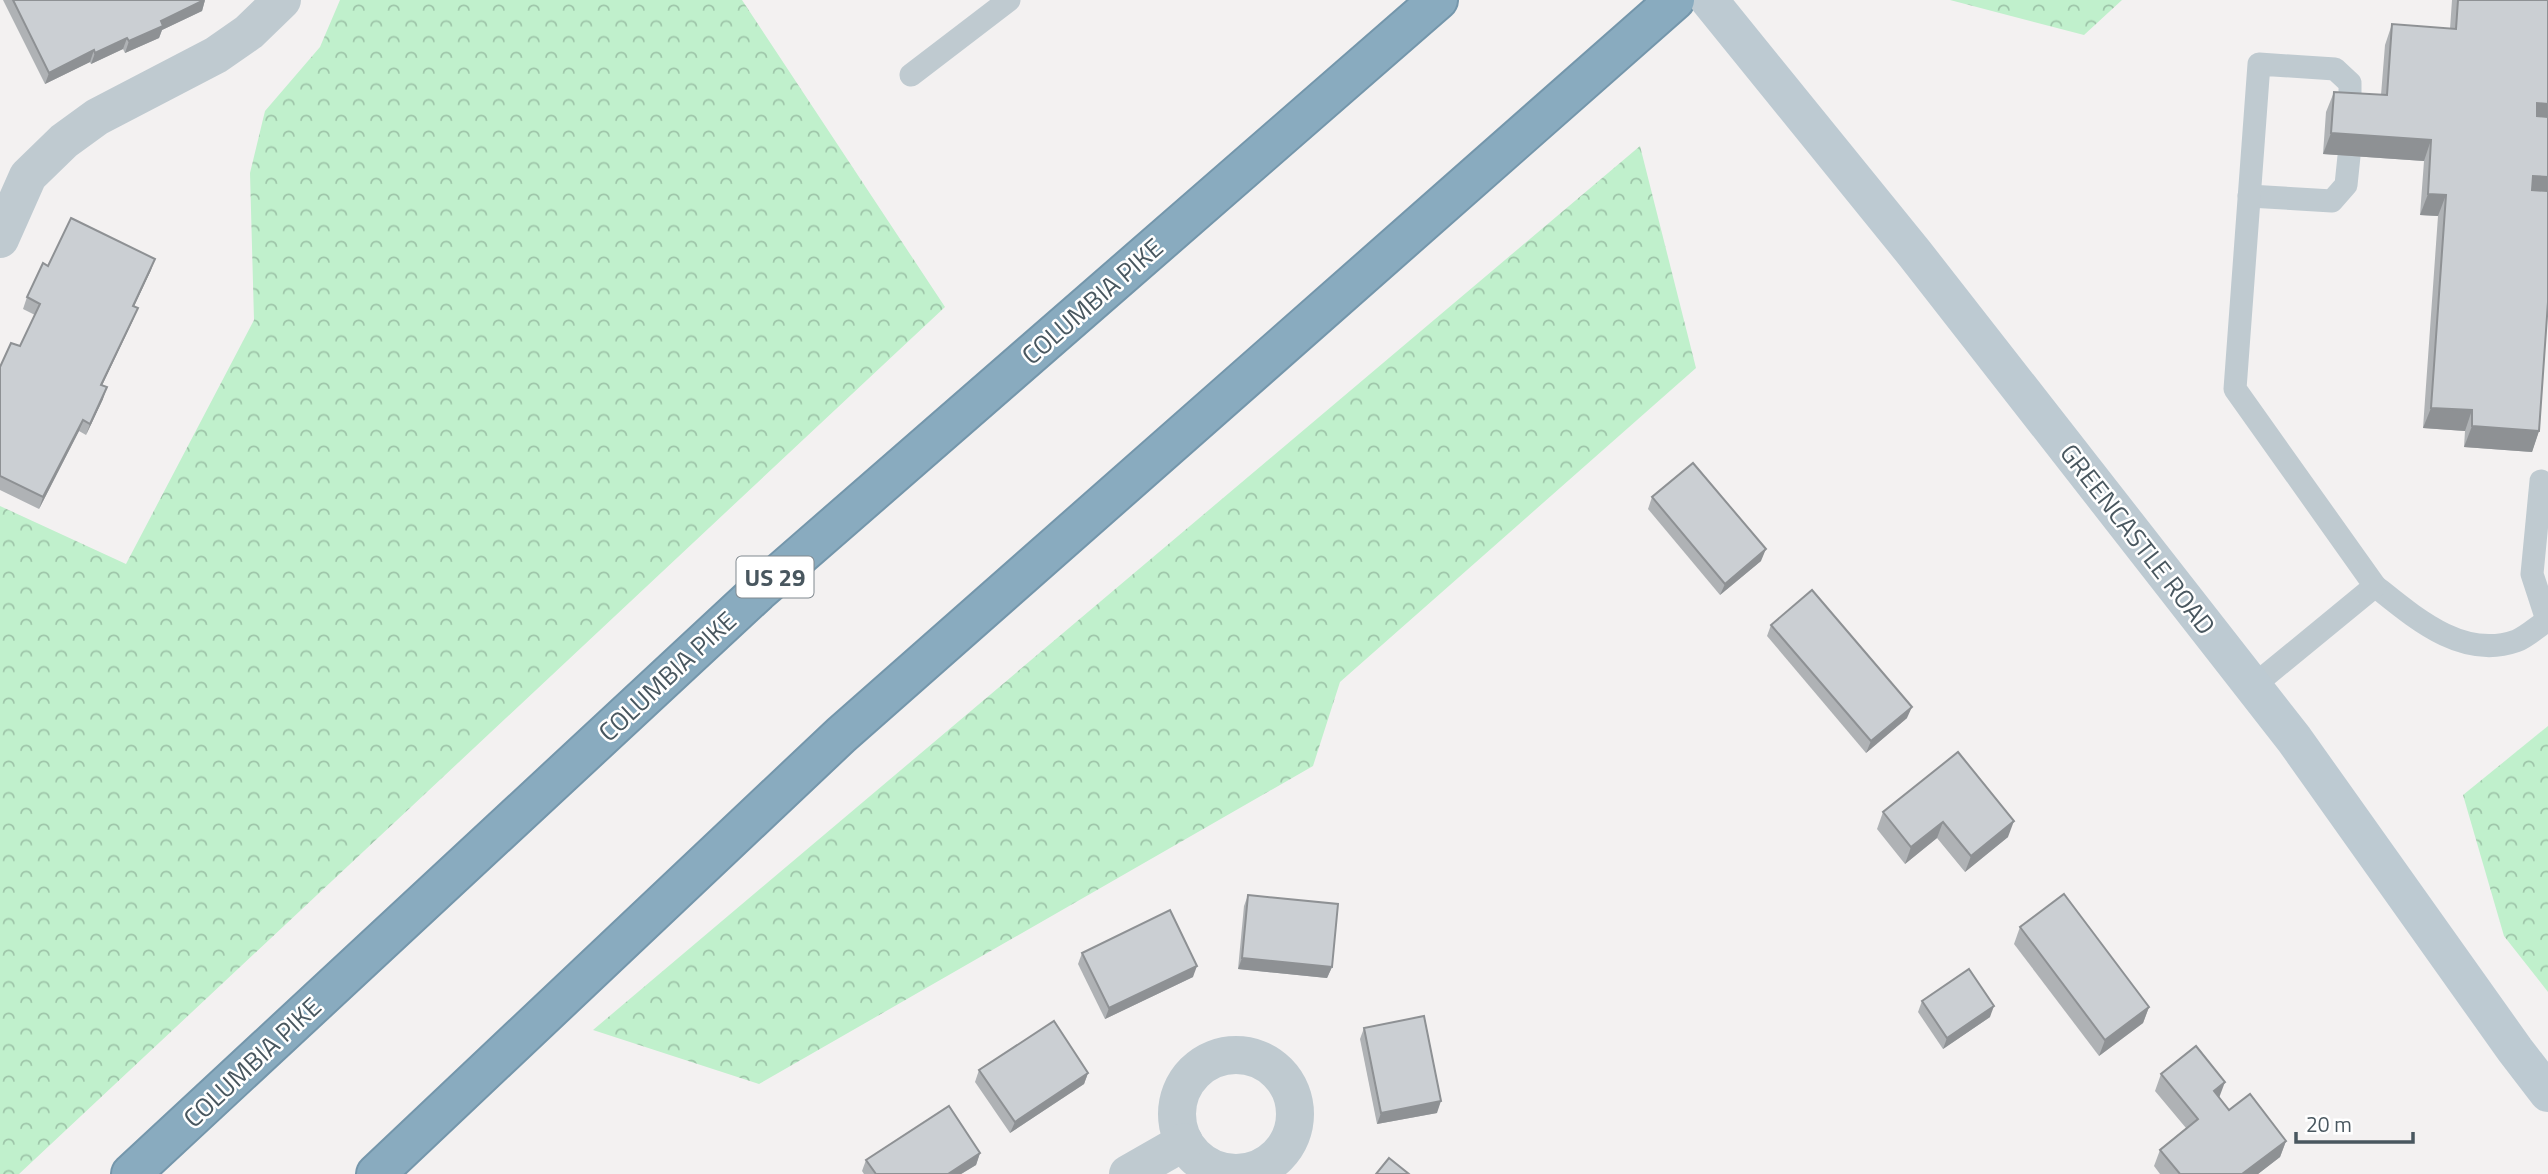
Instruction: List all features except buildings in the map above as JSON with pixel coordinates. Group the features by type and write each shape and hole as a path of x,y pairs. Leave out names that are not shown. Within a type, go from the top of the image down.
{"highway":[{"name":"COLUMBIA PIKE","path":"131,1174 758,592 1438,0"},
{"path":"376,1174 841,736 1675,0"}],"street":[{"path":"0,239 29,176 64,141 97,117 216,55 249,33 282,0"},
{"name":"GREENCASTLE ROAD","path":"1709,0 1914,254 2294,739 2548,1093"},
{"path":"1128,1174 1184,1142"}],"lane":[{"path":"911,75 1009,0"},
{"path":"2350,114 2350,83 2334,69 2259,64 2235,389 2375,586 2428,628 2479,646 2517,641 2548,620 2532,574 2541,481"},
{"path":"2249,196 2332,201 2346,185 2349,156"},
{"path":"2252,687 2375,586"}],"green space":[{"path":"340,0 742,0 945,307 19,1174 0,1174 0,506 126,564 254,320 250,173 265,111 320,47"},
{"path":"1950,0 2122,0 2084,35"},
{"path":"1640,146 1696,368 1340,682 1313,766 759,1084 593,1030"},
{"path":"2548,726 2548,992 2504,936 2463,795"}]}
